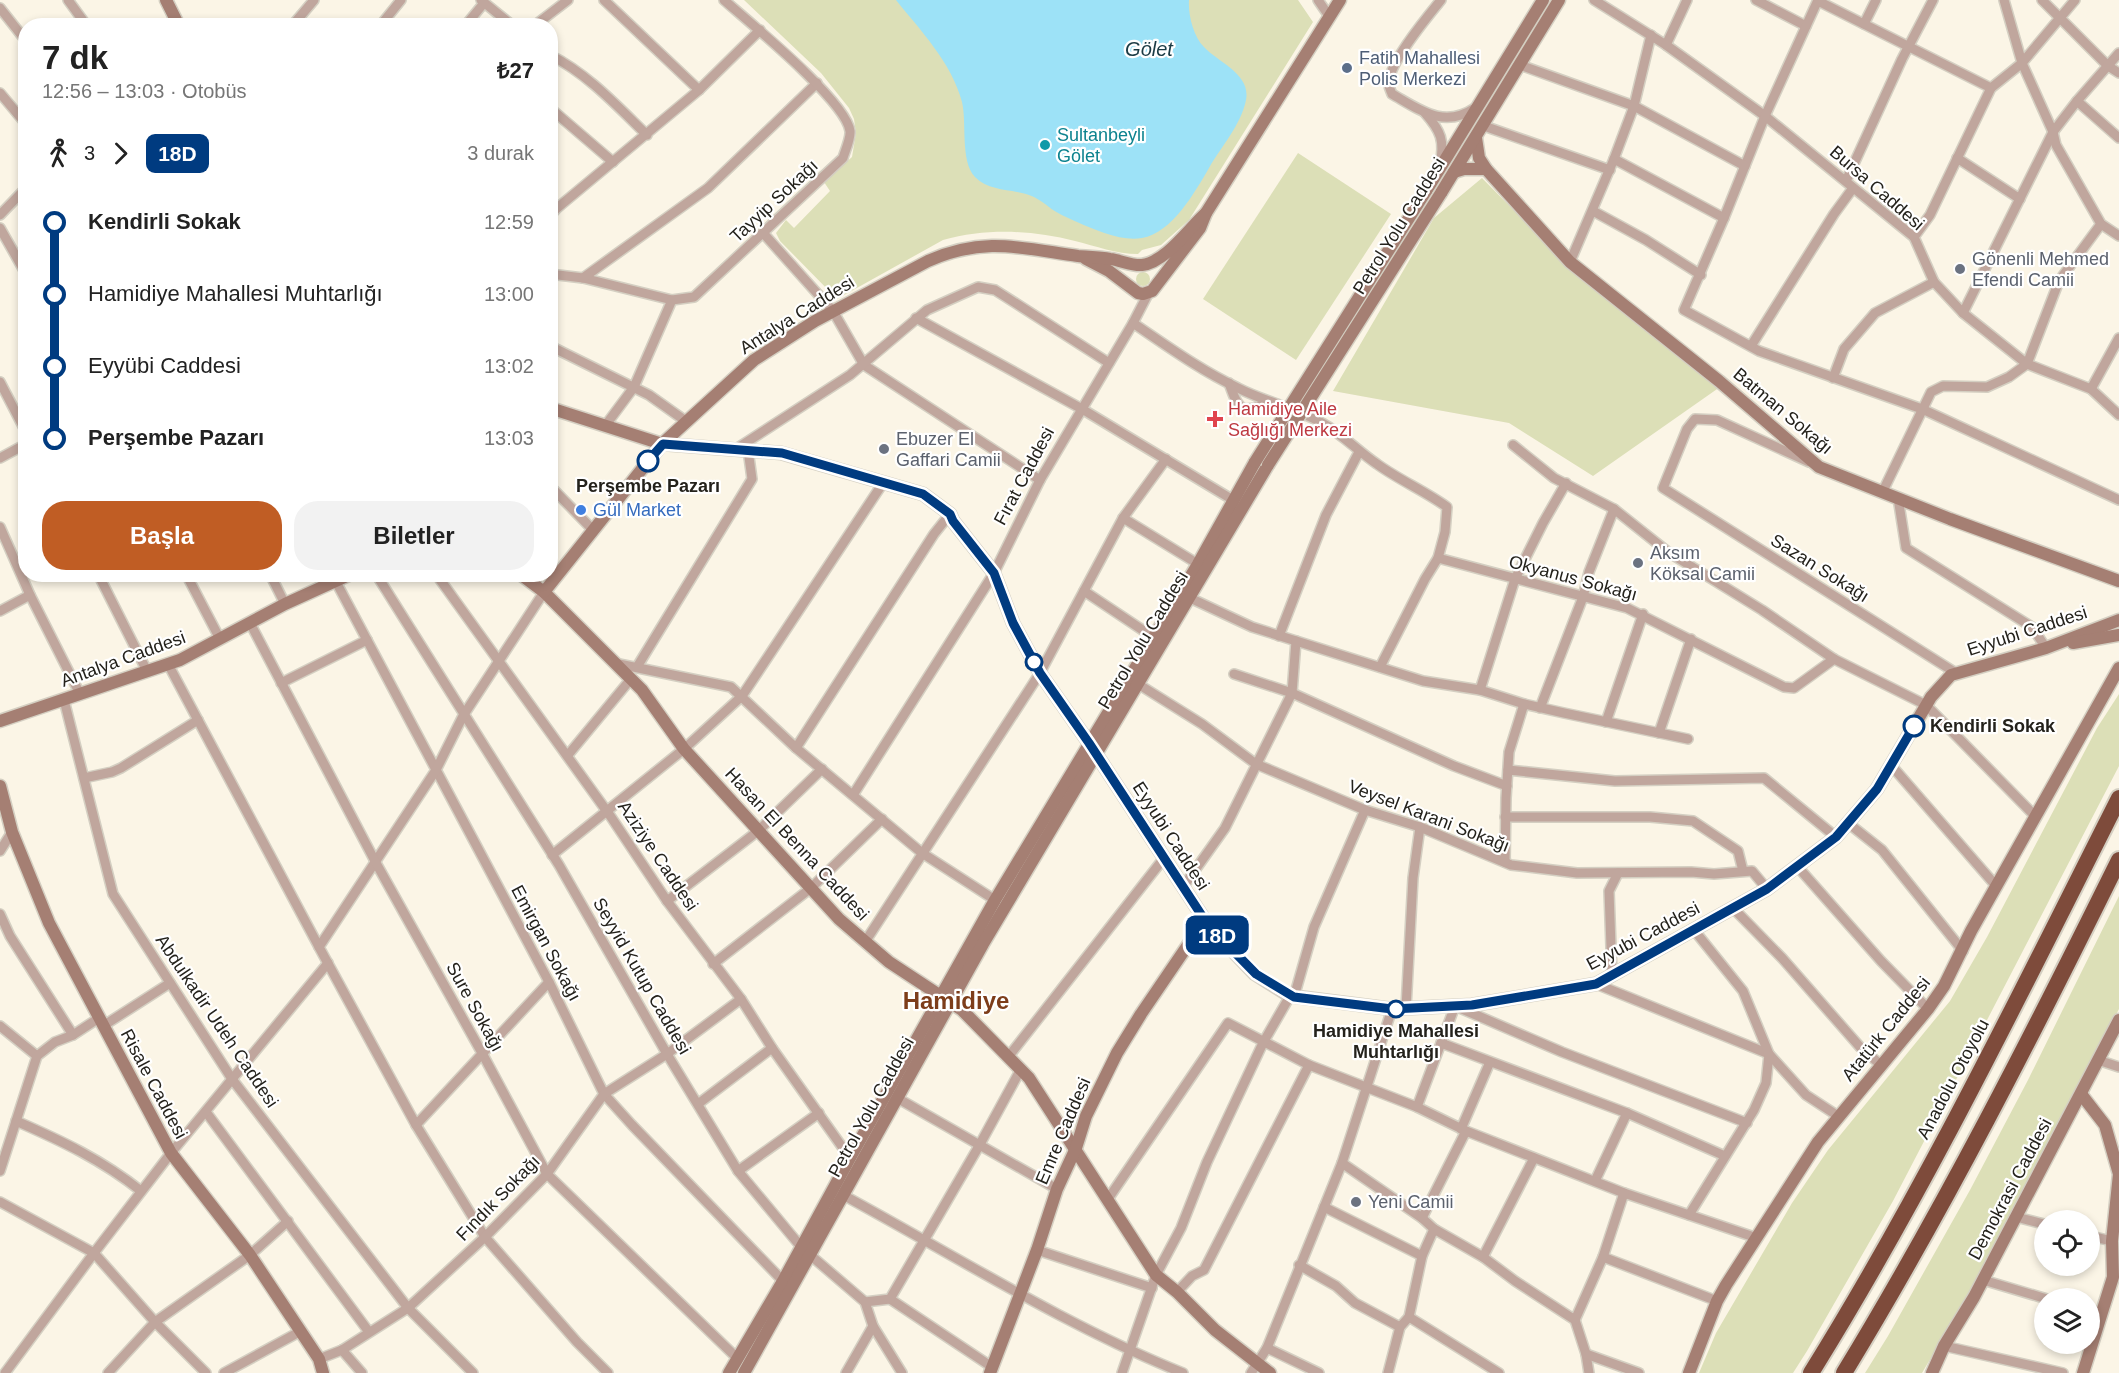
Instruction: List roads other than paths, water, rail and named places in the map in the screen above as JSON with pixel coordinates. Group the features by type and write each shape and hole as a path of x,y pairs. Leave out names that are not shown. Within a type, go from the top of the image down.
{"highway":[{"name":"Anadolu Otoyolu","path":"1811,1373 1873,1271 1985,1064 2119,798"},
{"path":"1844,1373 1879,1316 2001,1094 2119,860"}],"street":[{"path":"68,0 81,18"},
{"path":"166,0 175,18"},
{"path":"299,18 314,0"},
{"path":"386,18 401,0"},
{"path":"544,18 568,0"},
{"path":"604,0 699,90"},
{"name":"Tayyip Sokağı","path":"672,300 694,297 764,234 843,158 850,131 842,115 816,83 760,30 724,0"},
{"path":"1318,0 1329,16"},
{"path":"1079,256 1109,271 1138,293 1152,290 1200,228 1206,213 1340,0"},
{"path":"1440,0 1397,62 1388,85 1392,94 1425,113 1441,117 1459,117 1480,105"},
{"name":"Petrol Yolu Caddesi","path":"744,1373 806,1252 850,1158 946,999 983,944 1254,462 1480,105 1543,0"},
{"name":"Petrol Yolu Caddesi","path":"729,1373 783,1281 806,1252 843,1195 897,1098 995,900 1138,684 1268,465 1484,126 1559,0"},
{"name":"Bursa Caddesi","path":"1594,0 1666,45 1765,116 1914,237 1934,282 1963,313 2027,364 2091,389 2119,415"},
{"path":"1666,45 1687,0"},
{"path":"1756,0 1806,26"},
{"path":"1991,88 1818,0 1765,116 1701,275 1684,310 1751,346 1922,409 2119,500"},
{"path":"1864,24 1876,0"},
{"path":"1751,346 1850,185 1909,46 1933,0"},
{"path":"2004,0 2022,63 2053,132 2056,145 2101,224 2119,236"},
{"path":"2042,0 2108,66 2119,73"},
{"path":"1914,237 1930,215 1991,88 2022,63 2075,0"},
{"path":"471,18 483,1 503,18"},
{"path":"0,8 18,30"},
{"path":"558,207 699,90 760,30"},
{"path":"1570,262 1610,170 1634,106 1651,35"},
{"path":"1963,313 2053,132 2119,53"},
{"path":"558,59 598,89 647,135"},
{"path":"1520,65 1634,106 1745,166"},
{"path":"583,278 708,188 816,83"},
{"path":"0,93 18,114"},
{"path":"2077,101 2119,138"},
{"path":"1425,113 1438,130 1443,144 1438,172"},
{"path":"558,115 614,162"},
{"path":"1484,126 1610,170"},
{"path":"1476,138 1479,158 1486,169"},
{"path":"1957,158 2020,199"},
{"path":"1614,159 1724,218"},
{"path":"1454,172 1464,169 1486,169"},
{"name":"Batman Sokağı","path":"1486,169 1570,262 1719,381 1819,467 1882,493 2119,581"},
{"path":"2,208 18,195"},
{"path":"1593,211 1646,240 1701,275"},
{"path":"1133,290 1129,277 1133,269 1167,251 1206,213"},
{"path":"1882,493 1931,392 1943,386 1987,387 2009,377 2027,364 2058,281 2101,224"},
{"path":"0,228 18,260"},
{"path":"764,234 833,311 864,365 1040,480"},
{"name":"Antalya Caddesi","path":"558,574 663,444 754,360 833,311 937,257 974,246 997,244 1019,246 1079,256"},
{"path":"1079,256 1112,259 1150,267 1158,278 1152,290"},
{"path":"558,275 583,278 672,300 634,387 605,426"},
{"path":"1833,378 1844,349 1875,314 1934,282"},
{"path":"637,667 752,479 742,450 864,365 927,310 978,287 995,290 1109,363"},
{"name":"Fırat Caddesi","path":"853,795 994,573 1040,480 1152,290"},
{"path":"916,318 1082,408 1233,500"},
{"path":"1132,323 1189,362 1228,383 1336,431 1359,452 1447,507 1445,532 1438,558 1380,667"},
{"path":"2091,389 2119,338"},
{"path":"558,350 649,395 687,422"},
{"path":"0,382 18,417"},
{"path":"1228,383 1239,407 1245,410 1251,410 1270,402"},
{"name":"Eyyubi Caddesi","path":"558,411 663,444 782,453 923,494 950,514 994,573 1013,623 1040,673 1093,749 1208,925 1256,974 1292,997 1392,1009 1472,1005 1596,984 1767,889 1836,837 1877,789 1926,705 1951,675 2046,648 2119,620"},
{"name":"Sazan Sokağı","path":"1819,467 1717,420 1695,419 1687,429 1663,488 1956,674"},
{"path":"1513,445 1554,478 1614,509 1668,552 1762,610 1834,659 1926,705 2036,817"},
{"path":"0,458 18,448"},
{"path":"1279,636 1326,515 1359,452"},
{"path":"865,942 1040,673 1124,518 1167,459"},
{"path":"552,855 684,749 742,696 884,483"},
{"path":"1480,690 1515,579 1566,483"},
{"path":"558,494 592,530"},
{"path":"1898,498 1906,548 2032,627 2046,648 2119,635"},
{"path":"1540,708 1614,509"},
{"path":"796,748 934,534 950,514"},
{"path":"1124,518 1198,564"},
{"path":"2,533 18,568"},
{"name":"Okyanus Sokağı","path":"1438,558 1628,608 1784,687 1794,688 1834,659"},
{"path":"24,582 80,694"},
{"path":"102,582 147,671"},
{"path":"190,582 220,639"},
{"path":"274,582 285,604"},
{"name":"Antalya Caddesi","path":"0,721 168,664 220,639 324,582"},
{"name":"Emirgan Sokağı","path":"329,582 367,640 549,982 604,1094 783,1281"},
{"name":"Seyyid Kutup Caddesi","path":"381,582 552,855 667,1054 738,1171 806,1252 865,1302"},
{"name":"Aziziye Caddesi","path":"442,582 568,755 667,901 741,999 772,1048 850,1158"},
{"path":"319,947 436,770 463,716 544,592 531,582"},
{"name":"Antalya Caddesi","path":"544,592 552,582"},
{"path":"1084,591 1154,637"},
{"name":"Hasan El Benna Caddesi","path":"544,592 642,690 684,749 839,919 888,962 962,1010 1009,1056 1029,1078 1076,1148 1156,1275 1178,1292 1253,1368 1270,1373"},
{"path":"0,611 30,595"},
{"path":"1190,598 1252,627 1423,681 1480,690 1540,708 1688,739"},
{"path":"1606,722 1643,614"},
{"name":"Sure Sokağı","path":"250,622 376,863 547,1174 737,1358"},
{"path":"1659,733 1692,639"},
{"path":"281,683 367,640"},
{"path":"1183,887 1225,828 1292,693 1296,641"},
{"path":"614,663 731,687 796,748 922,853 995,900"},
{"path":"168,664 416,1125 485,1237 577,1342 608,1373"},
{"name":"Atatürk Caddesi","path":"1689,1373 1717,1301 1818,1142 1928,1009 1944,986 2119,668"},
{"path":"1234,674 1292,693 1454,766 1506,786"},
{"path":"2088,723 2119,679"},
{"path":"568,755 630,680"},
{"name":"Veysel Karani Sokağı","path":"1138,684 1202,724 1256,764 1365,810 1420,828 1511,865 1577,873 1691,872 1714,874 1743,871"},
{"name":"Abdulkadir Udeh Caddesi","path":"64,700 113,894 232,1079 408,1308 473,1373"},
{"path":"1505,862 1509,752 1524,704"},
{"path":"84,778 121,768 198,720"},
{"path":"1891,765 1997,886"},
{"path":"667,901 758,831 822,769"},
{"path":"1508,770 1615,780 1764,778 1836,837"},
{"name":"Risale Caddesi","path":"0,786 12,832 49,923 171,1153 250,1255 319,1359 323,1373"},
{"path":"1122,1373 1156,1275 1181,1228 1207,1162 1263,1043 1292,997 1314,927 1365,810"},
{"path":"1505,817 1650,818 1693,821 1737,851 1743,871 1752,871 1767,889"},
{"path":"713,964 811,888 882,819"},
{"path":"1848,823 1882,850 1963,951"},
{"path":"1406,1008 1413,878 1420,828"},
{"path":"0,851 12,832"},
{"path":"1009,1056 1164,858"},
{"path":"1797,866 1881,961 1928,1009"},
{"path":"1612,975 1609,891 1618,873"},
{"path":"1733,908 1782,958 1860,1047 1881,1065"},
{"path":"0,914 10,936 73,1035"},
{"name":"Emre Caddesi","path":"991,1370 1057,1189 1076,1148 1086,1116 1117,1053 1141,1014 1192,939 1208,925"},
{"path":"1694,930 1743,991 1769,1054 1806,1095 1838,1116"},
{"path":"5,1373 141,1191 328,963"},
{"path":"416,1125 549,982"},
{"path":"0,1171 36,1056 55,1042 101,1022 170,983"},
{"path":"1596,984 1769,1054"},
{"name":"Fındık Sokağı","path":"319,1359 342,1350 408,1308 485,1237 547,1174 604,1094 667,1054 741,999"},
{"path":"1417,1107 1455,1006 1562,1052 1747,1123"},
{"path":"1253,1368 1267,1348 1342,1163 1392,1009"},
{"name":"Demokrasi Caddesi","path":"1932,1373 1944,1346 1983,1280 2119,1020"},
{"path":"1108,1199 1228,1023 1309,1065 1417,1107 1463,1130 1624,1193 1757,1238"},
{"path":"0,1026 36,1056"},
{"path":"1441,1043 1627,1113 1725,1156"},
{"path":"698,1104 772,1048"},
{"path":"1689,1215 1747,1123 1766,1083 1769,1054"},
{"path":"2098,1060 2119,1067"},
{"path":"1422,1218 1463,1130 1490,1062"},
{"path":"1178,1292 1192,1276 1204,1270 1309,1065"},
{"path":"890,1299 1021,1069"},
{"path":"2081,1094 2105,1125 2118,1174 2112,1242 2116,1277 2100,1304"},
{"path":"897,1098 1057,1189"},
{"path":"206,1112 369,1332"},
{"path":"738,1171 819,1113"},
{"path":"1595,1181 1627,1113"},
{"path":"16,1121 74,1146 119,1174 141,1191"},
{"path":"1483,1257 1534,1158"},
{"path":"1342,1163 1434,1228 1483,1257 1575,1320 1586,1354 1589,1373"},
{"path":"1575,1320 1602,1257 1624,1193"},
{"path":"843,1195 925,1239 1020,1295 1130,1352 1183,1373"},
{"path":"0,1202 94,1253 155,1322 206,1373"},
{"path":"1324,1207 1422,1256"},
{"path":"2016,1217 2034,1222"},
{"path":"108,1373 155,1322 250,1255 288,1221"},
{"path":"1388,1373 1400,1327 1409,1317 1422,1256 1434,1228"},
{"path":"2100,1239 2112,1242"},
{"path":"1036,1250 1152,1288"},
{"path":"1602,1257 1717,1301"},
{"path":"1299,1265 1336,1286 1355,1303 1400,1327"},
{"path":"1983,1280 2034,1295"},
{"path":"902,1373 873,1326 865,1302 890,1299 991,1370"},
{"path":"1409,1317 1499,1373"},
{"path":"846,1373 873,1326"},
{"path":"224,1373 301,1331"},
{"path":"1944,1346 2063,1373"},
{"path":"1267,1348 1319,1373"},
{"path":"342,1350 363,1373"},
{"path":"1586,1354 1639,1373"},
{"path":"2083,1373 2087,1354"}],"water":[{"name":"Gölet","path":"896,0 1189,0 1189,12 1197,37 1210,53 1239,76 1244,83 1246,100 1235,127 1197,188 1173,220 1153,235 1142,238 1134,239 1109,234 1062,215 1027,194 988,186 975,177 967,161 962,102 951,74 943,60"}],"place":[{"name":"Fatih Mahallesi Polis Merkezi","path":"1347,68"},
{"name":"Sultanbeyli Gölet","path":"1045,145"},
{"name":"Gönenli Mehmed Efendi Camii","path":"1960,269"},
{"name":"Hamidiye Aile Sağlığı Merkezi","path":"1215,419"},
{"name":"Ebuzer El Gaffari Camii","path":"884,449"},
{"name":"Perşembe Pazarı","path":"648,461"},
{"name":"Gül Market","path":"581,510"},
{"name":"Aksım Köksal Camii","path":"1638,563"},
{"name":"Kendirli Sokak","path":"1914,726"},
{"name":"Hamidiye Mahallesi Muhtarlığı","path":"1396,1009"},
{"name":"Yeni Camii","path":"1356,1202"}],"district":[{"name":"Hamidiye","path":"956,1001"}]}
